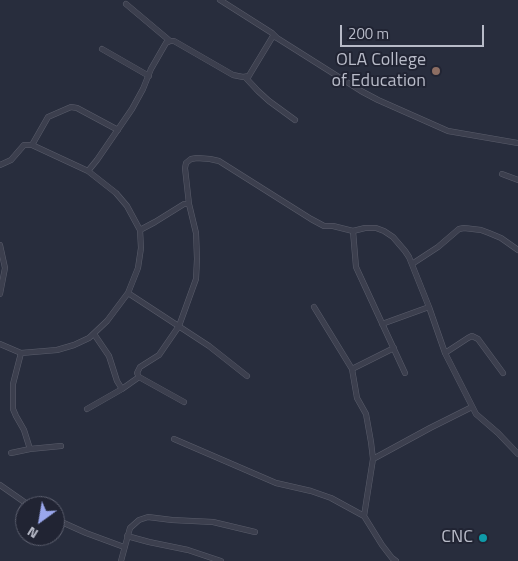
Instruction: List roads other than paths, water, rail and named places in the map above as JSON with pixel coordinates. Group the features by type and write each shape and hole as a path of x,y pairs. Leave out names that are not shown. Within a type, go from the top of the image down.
{"street":[{"path":"220,0 272,32 277,38 378,100 454,132 518,143"},
{"path":"126,4 170,41 174,41 233,75 246,77 269,101 295,120"},
{"path":"246,77 250,74 274,36 277,38"},
{"path":"88,171 118,130 143,89 166,43 170,41"},
{"path":"102,49 149,76"},
{"path":"32,145 48,117 71,107 118,130"},
{"path":"0,165 11,160 24,145 32,145 88,171 116,193 127,206 140,230 141,248 138,268 128,292 107,322 89,338 57,350 21,353 0,344"},
{"path":"139,377 140,367 159,355 179,326 196,279 196,234 189,204 185,168 186,163 191,159 210,159 219,161 324,226 333,226 353,231 376,228 393,237 405,251 412,264 445,353 476,414 518,454"},
{"path":"502,174 518,180"},
{"path":"140,230 184,204 189,204"},
{"path":"412,264 438,247 459,229 464,228 489,233 518,250"},
{"path":"353,231 356,267 405,373"},
{"path":"0,245 2,267 0,294"},
{"path":"128,292 209,346 247,376"},
{"path":"314,307 352,369 356,398 366,414 373,459 364,516"},
{"path":"382,324 429,307"},
{"path":"94,334 109,356 117,381 122,389"},
{"path":"445,353 472,336 478,339 503,373"},
{"path":"352,369 394,348"},
{"path":"21,353 12,384 13,409 24,430 30,449"},
{"path":"87,409 139,377"},
{"path":"139,377 184,402"},
{"path":"373,459 472,407"},
{"path":"174,439 276,483 331,498 364,516 382,545 396,561"},
{"path":"11,453 61,446"},
{"path":"0,485 16,496"},
{"path":"121,561 130,528 139,520 148,517 213,522 255,532"},
{"path":"65,524 124,547"},
{"path":"127,536 188,550 221,561"}],"place":[{"name":"OLA College of Education","path":"436,71"},
{"name":"CNC","path":"483,538"}]}
